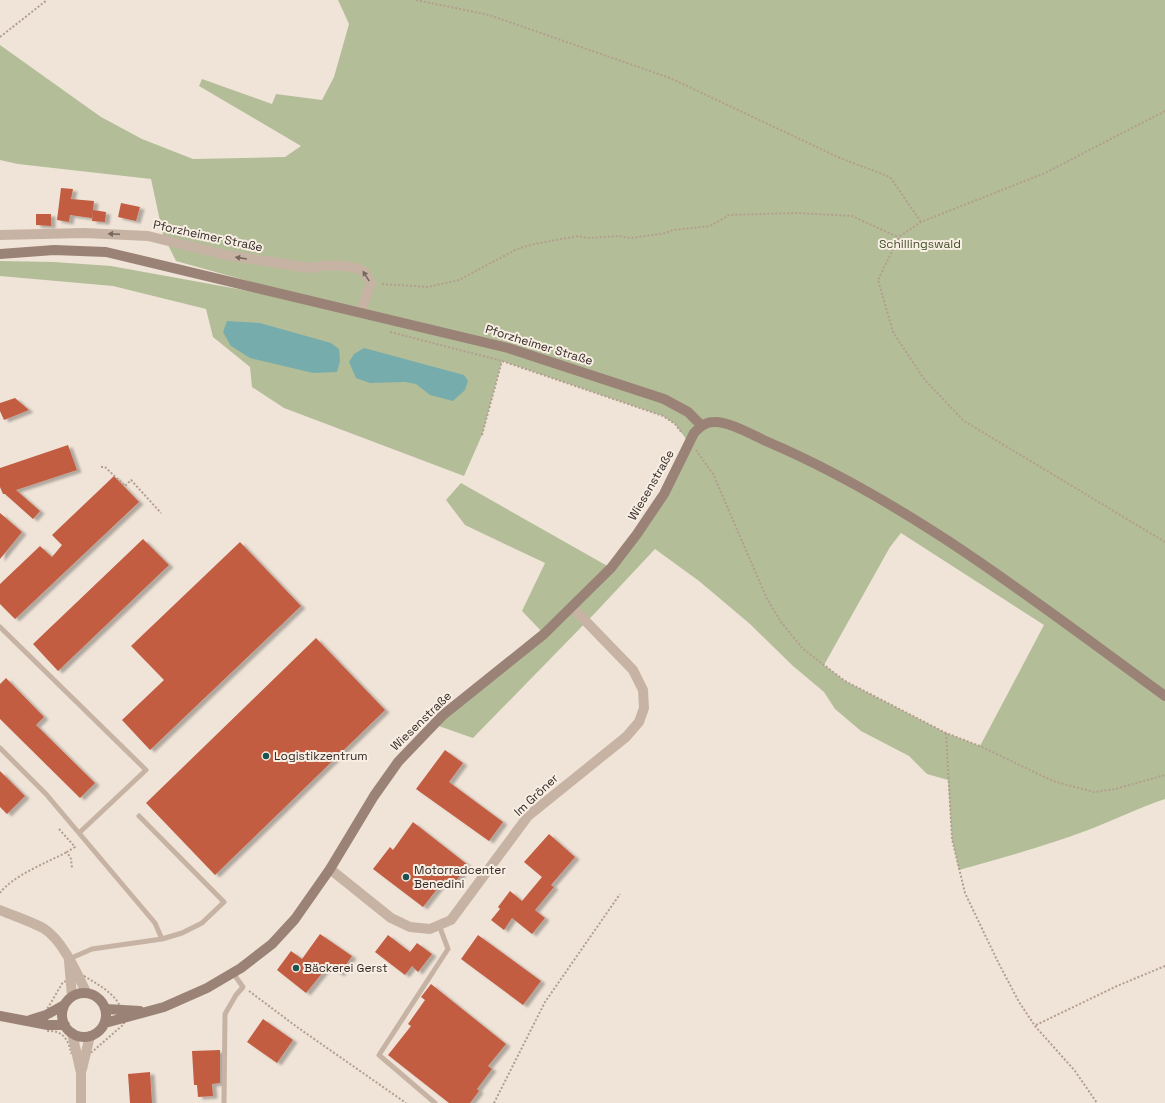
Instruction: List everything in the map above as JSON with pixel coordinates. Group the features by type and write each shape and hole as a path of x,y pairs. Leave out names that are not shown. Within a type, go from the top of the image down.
{"street":[{"name":"Pforzheimer Straße","path":"0,235 84,233 148,236 226,255 310,268 322,266 354,267 364,270 371,284"},
{"name":"Pforzheimer Straße","path":"0,254 54,250 106,252 508,348 664,399 688,412 701,426"},
{"path":"360,312 371,284"},
{"path":"701,426 716,422 733,427 782,448 874,495 955,546 1165,696"},
{"name":"Wiesenstraße","path":"105,1023 123,1015 164,1007 207,988 233,973 272,944 295,919 330,869 374,796 398,762 443,715 544,634 573,608 611,568 637,534 664,494 694,433 701,426"},
{"name":"Im Gröner","path":"330,869 391,918 410,927 430,929 451,920 528,816 626,737 639,722 644,708 643,690 633,670 573,608"},
{"path":"0,910 44,929 58,942 68,959 74,978 86,992 98,997 106,1009 105,1023 96,1034 84,1037 72,1033"},
{"path":"72,996 74,978"},
{"path":"47,1020 72,996 86,992"},
{"path":"64,1005 62,1019 72,1033 81,1053 81,1103"},
{"name":"Wiesenstraße","path":"106,1009 123,1015"},
{"path":"0,1016 26,1021 47,1020 65,1025"},
{"path":"81,1053 90,1036"}],"lane":[{"path":"0,626 146,770 79,833"},
{"path":"0,748 46,794 155,923 162,939"},
{"path":"68,959 92,949 162,939 182,933 202,923 224,902 139,816"},
{"path":"435,1103 379,1055 448,949 439,925"},
{"path":"224,1103 225,1014 236,995 243,987 233,973"}],"path":[{"path":"0,37 47,0"},
{"path":"416,0 490,15 670,78 840,158 890,177 921,222"},
{"path":"1165,111 1045,173 921,222 898,237 878,280 893,332 924,379 964,421 1165,542"},
{"path":"371,284 428,287 459,280 517,249 534,244 578,236 588,238 619,236 630,238 662,234 673,230 710,226 729,215 797,213 852,216 898,237"},
{"path":"387,331 502,361 663,416 675,424 689,444 701,454 713,474 767,599 781,622 803,649 845,681 946,733 980,746 1053,781 1094,792 1165,775"},
{"path":"482,435 502,361 508,348"},
{"path":"101,467 105,467 125,486 131,480 161,513"},
{"path":"946,733 952,838 965,893 1019,1002 1035,1026 1075,1071 1097,1103"},
{"path":"0,893 3,888 19,877 75,847 59,829"},
{"path":"67,852 71,859 72,868"},
{"path":"494,1103 545,1002 620,894"},
{"path":"1035,1026 1117,986 1165,966"},
{"path":"84,976 105,988 121,1005 123,1015 124,1024 92,1052 71,1053 68,1041 64,1036 54,1030 48,1031 46,1011 63,982 84,976"},
{"path":"243,987 297,1027 406,1103"}],"green space":[{"name":"Schillingswald","path":"338,0 1165,0 1165,799 1072,836 1024,852 959,870 952,839 948,780 927,774 909,756 861,731 835,709 824,692 793,666 750,624 699,581 655,549 596,612 473,738 433,724 544,634 522,611 545,563 465,525 446,500 461,483 611,568 637,534 689,443 675,424 663,416 502,361 482,435 464,476 284,408 252,387 250,367 213,337 206,309 113,286 0,276 0,261 54,262 111,266 353,310 176,261 163,235 151,179 18,164 0,160 0,45 101,117 142,139 193,159 285,157 301,146 199,86 202,79 272,104 276,94 322,100 334,77 349,24","holes":["901,533 1044,625 980,746 946,733 845,681 824,665 890,547"]}],"water":[{"path":"227,321 260,323 331,343 339,349 340,361 337,372 313,373 250,358 231,346 223,332"},
{"path":"364,348 464,375 468,381 465,390 453,401 430,395 416,384 405,382 370,383 356,378 349,362 354,354"}],"building":[{"path":"61,188 73,189 71,199 94,201 92,218 70,215 69,222 57,220"},
{"path":"121,203 140,207 136,221 118,217"},
{"path":"93,210 106,212 105,222 92,221"},
{"path":"36,214 51,214 51,226 36,225"},
{"path":"15,398 29,410 4,420 0,411 0,403"},
{"path":"68,445 77,470 16,490 40,511 33,519 5,494 3,494 0,487 0,468"},
{"path":"114,476 139,502 15,619 0,604 0,584 40,546 52,557 62,545 52,535"},
{"path":"0,513 22,532 0,559"},
{"path":"143,539 169,565 58,671 33,644"},
{"path":"240,542 301,606 150,750 122,720 164,680 131,646"},
{"name":"Logistikzentrum","path":"316,638 385,710 215,875 146,803"},
{"path":"6,678 44,717 36,725 95,783 80,798 0,719 0,684"},
{"path":"445,750 463,763 449,782 503,822 489,841 416,789"},
{"path":"0,771 25,796 7,814 0,807"},
{"path":"413,822 468,865 453,885 445,879 423,907 373,869 390,847 393,850"},
{"path":"549,834 575,857 551,885 554,887 535,910 545,918 532,934 512,918 504,930 491,920 500,909 498,907 510,891 522,901 542,877 524,862"},
{"path":"320,934 352,956 340,974 328,966 306,993 277,970 291,951 302,959"},
{"path":"388,935 410,952 417,943 432,954 418,972 412,966 405,975 375,952"},
{"path":"478,935 541,981 523,1005 461,959"},
{"path":"431,984 506,1044 488,1066 492,1069 477,1089 479,1091 470,1103 449,1103 388,1055 411,1026 408,1024 425,1000 421,997"},
{"path":"263,1019 293,1040 277,1063 247,1042"},
{"path":"220,1050 220,1083 212,1084 213,1096 198,1097 197,1085 194,1085 192,1051"},
{"path":"150,1072 152,1103 130,1103 128,1074"}],"place":[{"name":"Logistikzentrum","path":"266,756"},
{"name":"Motorradcenter Benedini","path":"406,877"},
{"name":"Bäckerei Gerst","path":"296,968"}]}
